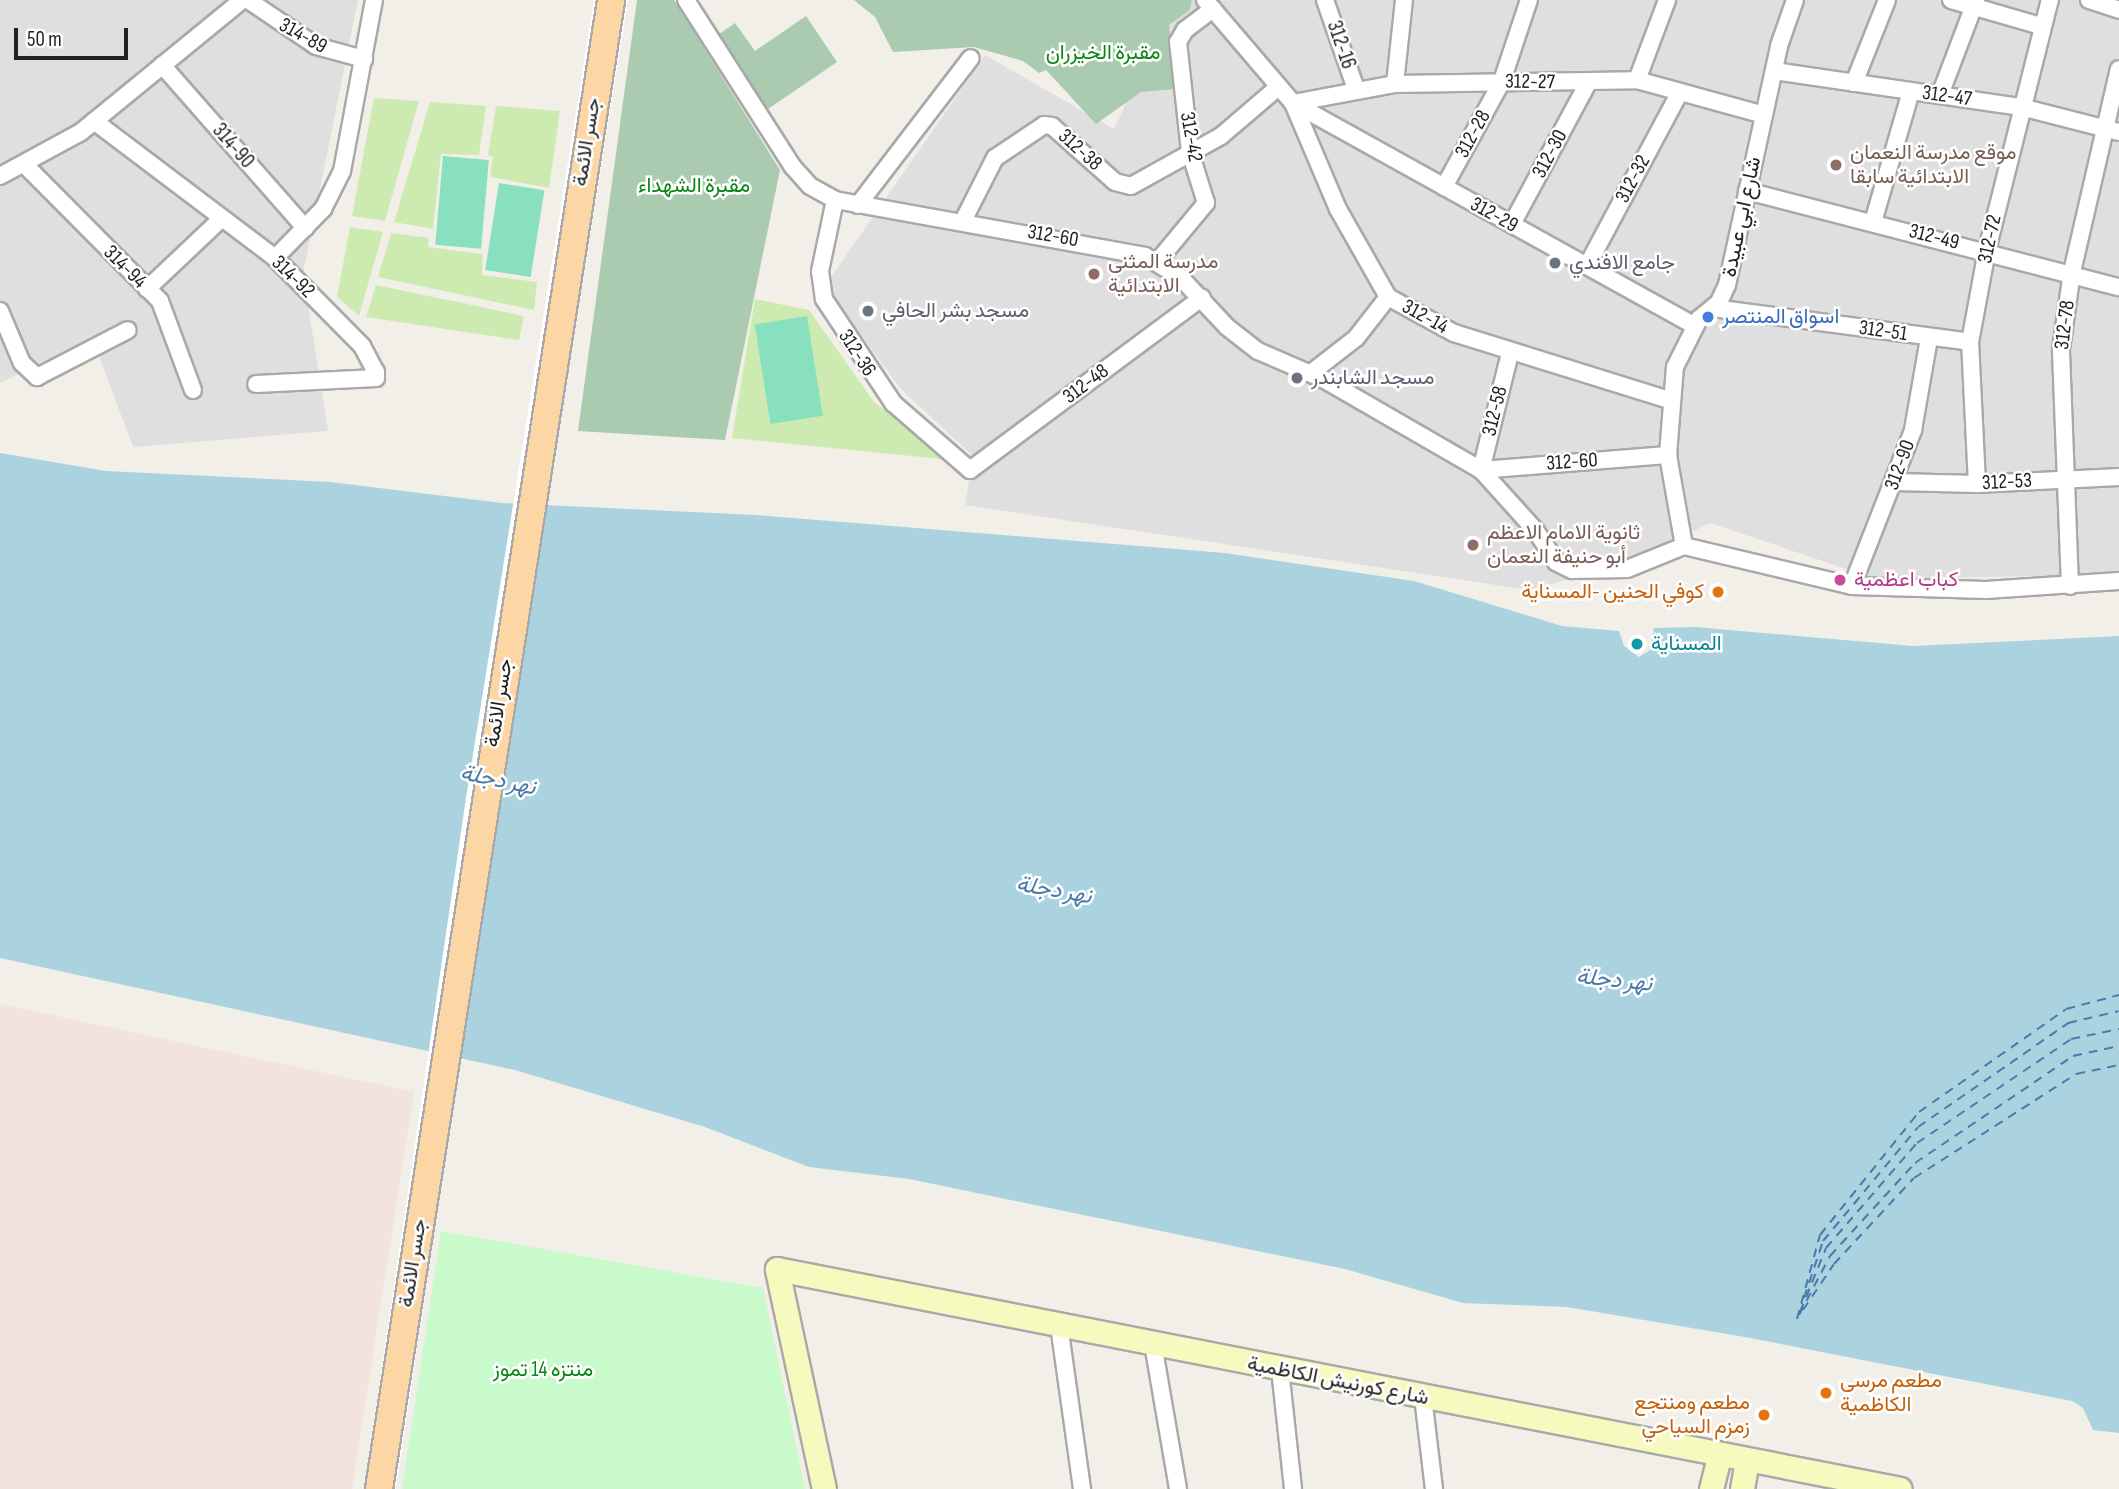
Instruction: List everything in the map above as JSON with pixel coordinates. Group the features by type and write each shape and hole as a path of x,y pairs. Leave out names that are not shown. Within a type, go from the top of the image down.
{"main road":[{"name":"جسر الائمة","path":"379,1489 611,0"}],"street":[{"path":"0,176 94,121 242,0"},
{"name":"314-89","path":"248,0 316,46 363,59"},
{"path":"275,258 323,209 342,171 374,0"},
{"name":"312-60","path":"686,0 793,167 810,186 835,200 1119,248 1157,262 1202,298 1242,340 1311,373 1480,470 1668,455"},
{"name":"312-16","path":"1325,0 1356,89"},
{"path":"1395,85 1404,0"},
{"name":"312-28","path":"1444,187 1502,81 1529,0"},
{"path":"1637,80 1667,0"},
{"name":"شارع ابي عبيدة","path":"1684,546 1668,455 1669,400 1675,367 1695,326 1713,308 1727,285 1774,71 1795,0"},
{"path":"1854,83 1887,0"},
{"path":"1951,0 1975,3 2041,26"},
{"name":"312-72","path":"1977,484 1970,342 1987,250 2041,26 2050,0"},
{"path":"2089,0 2119,10"},
{"path":"1940,95 1975,3"},
{"path":"1209,5 1277,88 1293,103"},
{"name":"312-42","path":"1157,262 1206,203 1190,152 1178,43 1181,33 1209,5"},
{"path":"858,205 971,58"},
{"name":"314-90","path":"162,65 305,228"},
{"name":"312-78","path":"2070,586 2061,349 2072,272 2102,128 2119,69"},
{"name":"312-47","path":"1774,71 2021,107 2119,132"},
{"name":"312-27","path":"1293,103 1356,89 1395,85 1637,80 1764,115"},
{"name":"312-30","path":"1512,225 1588,83"},
{"path":"1190,152 1221,136 1277,88"},
{"path":"1873,222 1911,91"},
{"name":"312-32","path":"1587,266 1680,92"},
{"name":"312-29","path":"1293,103 1695,326"},
{"name":"312-14","path":"1293,103 1338,209 1388,297 1454,333 1510,353 1669,400"},
{"name":"314-92","path":"94,121 275,258 362,346 375,367 376,378 256,384"},
{"name":"312-38","path":"963,221 995,158 1045,125 1052,126 1126,187 1190,152"},
{"name":"314-94","path":"24,164 166,310 194,390"},
{"name":"312-49","path":"1747,191 1987,250 2119,287"},
{"name":"312-36","path":"835,200 820,271 824,299 893,403 970,470"},
{"path":"147,289 222,218"},
{"path":"1311,373 1356,338 1388,297"},
{"name":"312-48","path":"970,470 1202,298"},
{"name":"312-51","path":"1713,308 1970,342"},
{"path":"0,311 22,363 37,377 48,375 128,330"},
{"name":"312-90","path":"1852,586 1895,482 1913,430 1929,338"},
{"name":"312-58","path":"1480,470 1510,353"},
{"path":"1480,470 1536,531 1556,562 1566,569 1637,568 1684,546 1852,586 1986,590 2119,581"},
{"name":"312-53","path":"1895,482 1977,484 2119,477"},
{"name":"شارع كورنيش الكاظمية","path":"824,1489 777,1269 1747,1462 1893,1488"},
{"path":"1059,1325 1082,1489"},
{"path":"1153,1344 1178,1489"},
{"path":"1280,1369 1293,1489"},
{"path":"1423,1397 1434,1489"},
{"path":"1711,1489 1719,1456"},
{"path":"1742,1489 1747,1462"}],"shaded area":[{"path":"0,0 358,0 303,273 328,431 133,447 92,337 0,383"},
{"path":"1188,0 2119,0 2119,571 2089,575 1876,579 1710,523 1623,565 1529,590 965,505 973,456 900,388 825,286 985,55 1114,129 1162,26"},
{"path":"0,1004 414,1092 352,1489 0,1489"}],"green space":[{"name":"مقبرة الشهداء","path":"637,0 674,0 780,170 725,440 578,431"},
{"name":"مقبرة الخيزران","path":"854,0 1192,0 1190,10 1169,25 1175,89 1141,92 1096,124 1046,70 1039,73 1023,61 974,47 893,52 875,17"},
{"path":"806,16 837,62 768,109 718,35 735,23 755,51"},
{"path":"374,98 419,101 385,221 352,216"},
{"path":"430,102 486,106 479,155 441,154 433,229 394,222"},
{"path":"496,106 560,111 549,188 490,177 493,157 488,155"},
{"path":"443,156 489,160 481,249 435,245"},
{"path":"499,183 544,190 531,277 485,270"},
{"path":"350,227 383,232 359,316 337,297"},
{"path":"391,233 429,238 428,247 483,254 482,275 537,282 534,310 378,277"},
{"path":"376,285 524,316 519,340 366,317"},
{"path":"755,299 809,310 874,402 951,460 732,438"},
{"path":"807,316 823,416 770,424 755,324"},
{"name":"منتزه 14 تموز","path":"441,1231 763,1288 805,1489 402,1489"}],"water":[{"name":"نهر دجلة","path":"0,453 106,471 330,482 502,503 756,515 1225,553 1414,581 1562,626 1619,631 1624,646 1639,657 1650,650 1654,628 1695,627 1913,646 2119,636 2119,1433 2093,1430 2083,1408 2072,1401 1745,1337 1567,1307 1463,1303 1345,1269 909,1179 809,1167 705,1127 515,1070 0,958"}],"pier":[{"path":"594,0 628,0 498,805 396,1489 364,1489 466,798"}],"ferry route":[{"path":"1797,1319 1820,1235 1919,1112 2066,1009 2119,995"},
{"path":"1804,1298 1823,1241 1918,1127 2068,1023 2119,1011"},
{"path":"1800,1312 1826,1248 1917,1143 2071,1039 2119,1029"},
{"path":"1799,1315 1830,1256 1915,1163 2073,1056 2119,1046"},
{"path":"1803,1310 1834,1264 1914,1178 2076,1074 2119,1065"}],"place":[{"name":"موقع مدرسة النعمان الابتدائية سابقا","path":"1836,165"},
{"name":"جامع الافندي","path":"1555,263"},
{"name":"مدرسة المثنى الابتدائية","path":"1094,274"},
{"name":"مسجد بشر الحافي","path":"868,311"},
{"name":"اسواق المنتصر","path":"1708,317"},
{"name":"مسجد الشابندر","path":"1297,378"},
{"name":"ثانوية الامام الاعظم أبو حنيفة النعمان","path":"1473,545"},
{"name":"كباب اعظمية","path":"1840,580"},
{"name":"كوفي الحنين -المسناية","path":"1718,592"},
{"name":"المسناية","path":"1637,644"},
{"name":"مطعم مرسى الكاظمية","path":"1826,1393"},
{"name":"مطعم ومنتجع زمزم السياحي","path":"1764,1415"}]}
